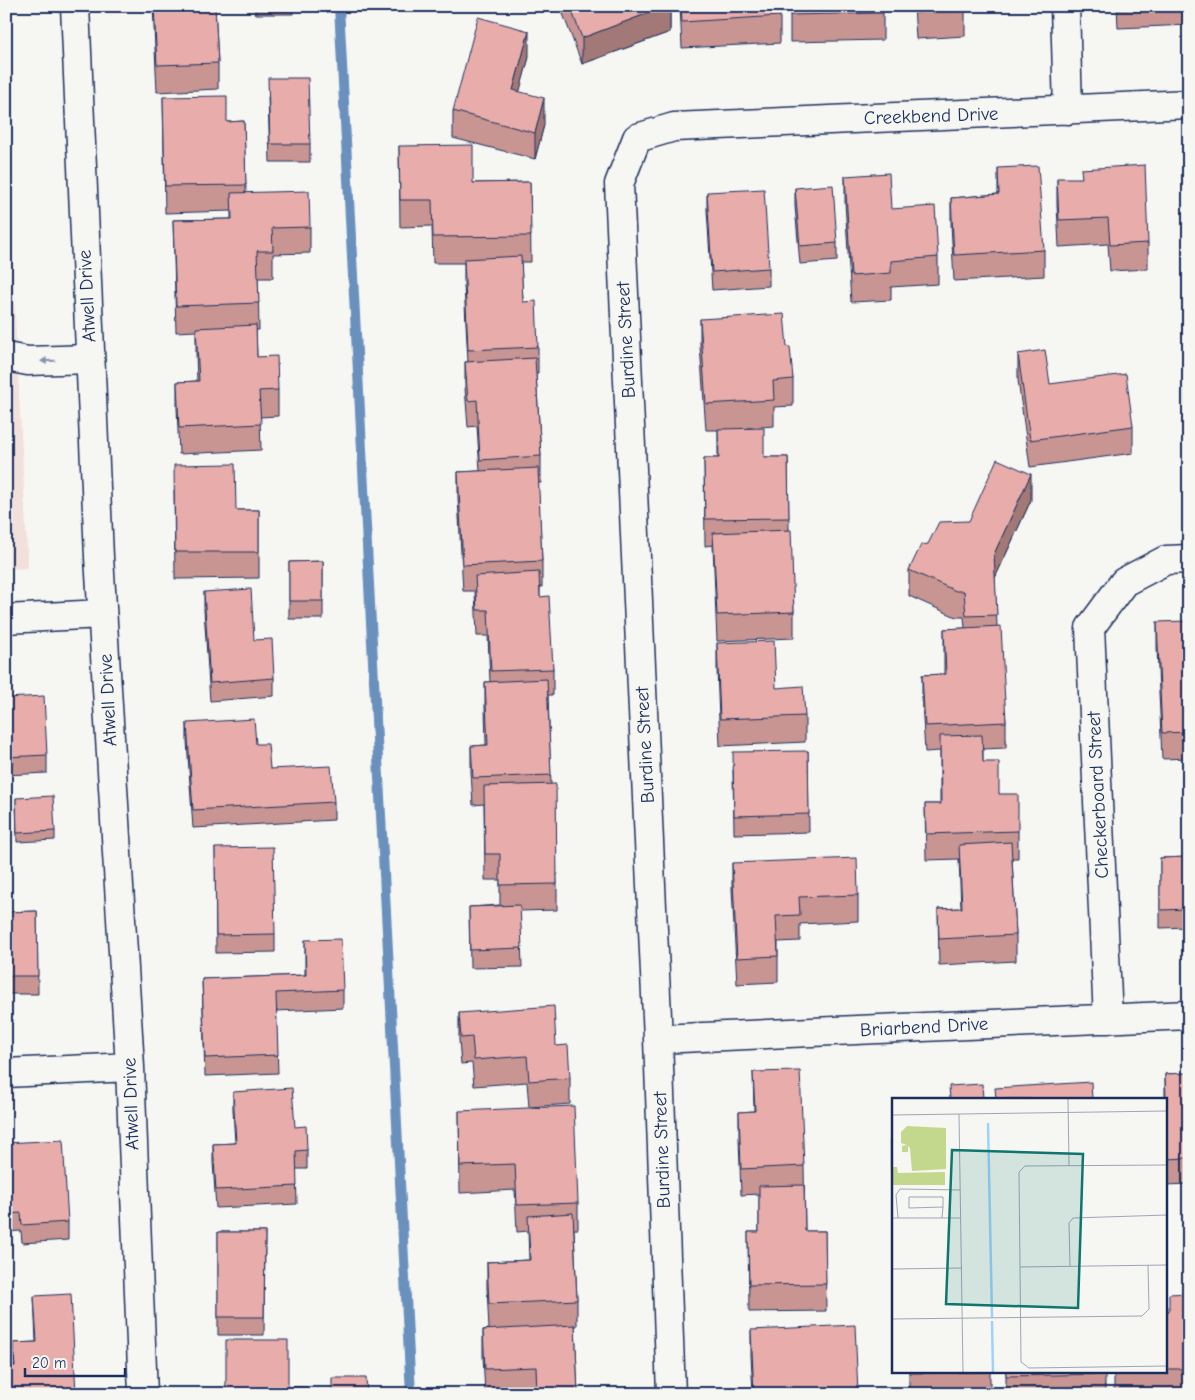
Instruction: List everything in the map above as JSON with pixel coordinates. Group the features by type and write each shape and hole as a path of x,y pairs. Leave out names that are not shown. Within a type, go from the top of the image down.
{"street":[{"name":"Atwell Drive","path":"75,6 102,614 130,1067 143,1394"},
{"path":"1065,6 1068,110"},
{"name":"Creekbend Drive","path":"674,127 1189,104"},
{"name":"Burdine Street","path":"672,1394 658,1039 619,184 637,138 674,127"},
{"path":"6,357 28,362 90,359"},
{"name":"Checkerboard Street","path":"1108,1019 1090,628 1124,582 1166,560 1189,559"},
{"path":"6,619 102,614"},
{"name":"Briarbend Drive","path":"658,1039 1189,1015"},
{"path":"6,1073 130,1067"}],"shaded area":[{"path":"6,140 28,568 6,569"}],"building":[{"path":"154,6 215,6 218,63 157,65"},
{"path":"570,6 667,6 582,38"},
{"path":"681,6 780,6 780,16 682,22"},
{"path":"790,6 883,6 883,13 790,15"},
{"path":"915,6 965,6 965,10 916,13"},
{"path":"1118,6 1189,6 1189,7 1118,10"},
{"path":"478,17 529,31 513,90 544,98 535,133 453,111"},
{"path":"268,78 308,78 310,144 270,144"},
{"path":"227,96 227,122 244,121 246,185 165,186 163,97"},
{"path":"473,145 473,183 530,182 531,236 433,237 432,200 400,200 399,146"},
{"path":"1145,165 1148,243 1110,245 1108,218 1059,220 1057,178 1082,178 1081,169"},
{"path":"1038,166 1044,250 954,255 951,198 999,194 998,168"},
{"path":"889,173 891,209 935,206 938,257 891,261 891,273 851,276 845,176"},
{"path":"833,185 837,243 800,246 795,188"},
{"path":"764,189 769,268 712,272 707,192"},
{"path":"309,191 310,227 272,228 273,251 257,251 259,303 176,306 173,220 232,219 231,193"},
{"path":"521,256 523,302 536,301 538,347 468,350 464,259"},
{"path":"784,314 787,347 790,347 793,379 773,381 774,400 706,404 700,319"},
{"path":"256,325 257,357 277,356 278,390 259,391 261,424 179,428 177,382 199,381 196,328"},
{"path":"1045,350 1050,384 1126,374 1133,426 1030,440 1018,354"},
{"path":"535,358 541,456 480,460 477,400 468,401 465,362"},
{"path":"1186,383 1189,383 1189,444 1186,444"},
{"path":"764,428 764,457 788,457 789,518 705,519 704,458 719,458 718,429"},
{"path":"997,459 1031,474 994,554 997,615 966,616 964,591 956,591 909,570 921,545 928,544 939,522 969,521"},
{"path":"235,464 236,510 259,510 259,552 175,552 174,465"},
{"path":"538,468 542,561 463,565 458,472"},
{"path":"791,530 794,612 717,615 713,533"},
{"path":"323,561 323,601 289,601 289,562"},
{"path":"539,572 540,597 549,596 553,669 491,671 488,610 477,610 475,576"},
{"path":"251,589 254,640 272,639 274,678 210,683 204,592"},
{"path":"1188,621 1189,732 1162,733 1157,622"},
{"path":"1001,626 1006,722 925,726 922,675 946,674 944,629"},
{"path":"774,641 776,688 803,686 805,716 720,719 717,643"},
{"path":"547,679 551,775 473,778 471,746 488,745 485,682"},
{"path":"44,696 47,755 6,757 6,698"},
{"path":"254,719 256,744 268,744 270,769 331,766 334,802 193,810 187,723"},
{"path":"982,735 983,762 999,762 999,794 1018,794 1018,831 926,834 925,804 941,804 940,736"},
{"path":"808,751 809,814 734,816 733,752"},
{"path":"556,784 557,884 500,885 500,854 485,854 484,786"},
{"path":"53,796 55,831 17,833 16,798"},
{"path":"1011,842 1016,935 939,939 938,909 962,908 959,845"},
{"path":"273,847 275,934 216,935 215,848"},
{"path":"1189,857 1189,909 1160,910 1160,858"},
{"path":"857,858 858,895 799,897 800,915 776,916 778,956 737,958 732,863"},
{"path":"520,905 522,948 470,950 469,907"},
{"path":"37,911 38,976 6,976 6,912"},
{"path":"341,939 343,990 276,993 278,1055 205,1058 202,979 306,975 305,940"},
{"path":"554,1006 556,1046 568,1045 570,1078 529,1081 527,1056 474,1060 472,1037 461,1038 459,1013"},
{"path":"800,1071 804,1166 741,1169 739,1112 755,1111 753,1072"},
{"path":"1189,1073 1189,1158 1168,1159 1168,1098 1166,1098 1165,1074"},
{"path":"1091,1082 1092,1098 996,1098 995,1088"},
{"path":"982,1084 983,1098 950,1098 949,1086"},
{"path":"292,1088 295,1127 306,1126 307,1150 296,1151 297,1186 216,1190 213,1144 236,1143 233,1092"},
{"path":"574,1106 578,1203 517,1205 515,1164 460,1166 459,1111"},
{"path":"63,1140 68,1222 22,1225 21,1213 6,1214 6,1143"},
{"path":"804,1185 805,1231 825,1231 826,1284 749,1285 748,1232 759,1232 759,1186"},
{"path":"573,1213 577,1300 489,1304 487,1262 530,1260 528,1216"},
{"path":"218,1232 265,1232 264,1317 218,1317"},
{"path":"1189,1293 1189,1369 1168,1369 1169,1294"},
{"path":"71,1294 76,1394 6,1394 6,1367 15,1366 13,1343 37,1342 34,1296"},
{"path":"575,1325 578,1394 537,1394 536,1367 485,1369 483,1330"},
{"path":"855,1325 858,1394 815,1394 815,1390 800,1390 800,1394 754,1394 751,1330"},
{"path":"226,1340 288,1340 288,1387 307,1387 307,1394 226,1394"},
{"path":"909,1372 990,1372 909,1373"},
{"path":"1006,1372 1105,1372 1105,1374 1006,1376"},
{"path":"332,1378 366,1378 367,1394 332,1394"}],"waterway":[{"path":"339,6 411,1394"}]}
